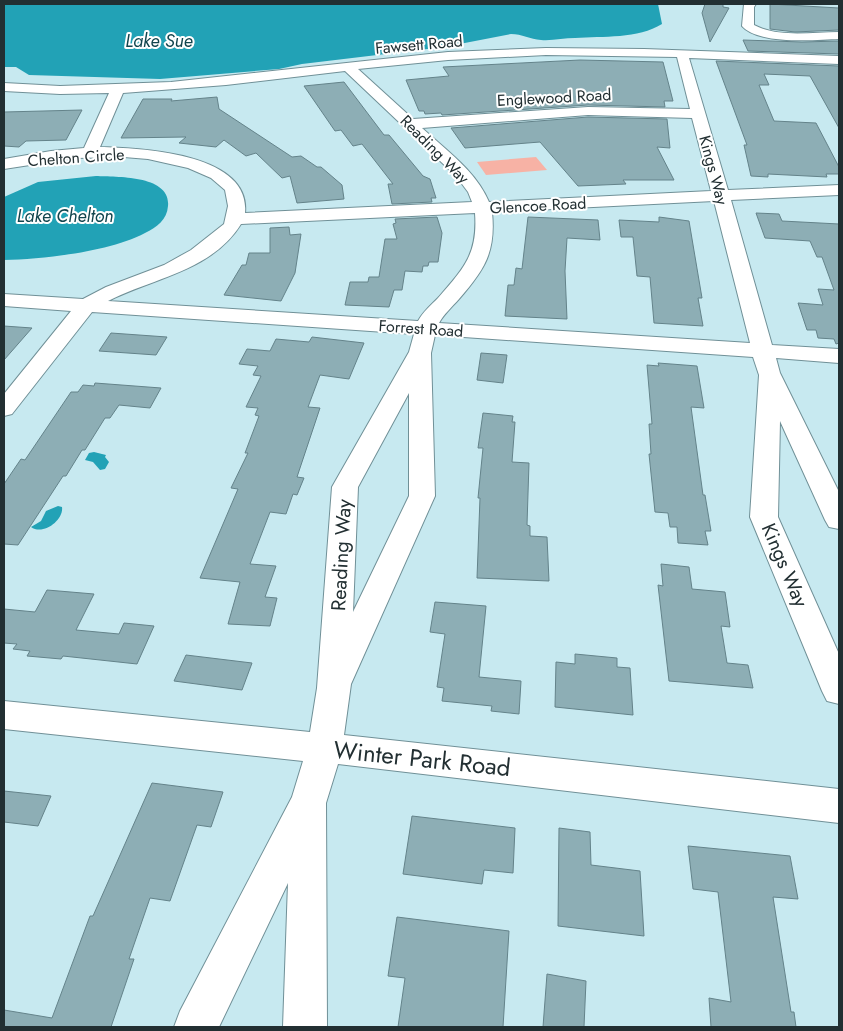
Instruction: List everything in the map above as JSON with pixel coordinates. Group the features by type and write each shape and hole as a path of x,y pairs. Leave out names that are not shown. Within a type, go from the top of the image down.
{"street":[{"path":"752,4 749,5 748,26 756,31 774,34 839,36"},
{"name":"Fawsett Road","path":"4,87 55,90 218,83 449,56 547,52 682,54 839,60"},
{"name":"Kings Way","path":"682,54 767,362 839,520"},
{"name":"Reading Way","path":"196,1027 309,800 326,748 334,688 345,487 423,340 429,320 473,268 482,250 485,230 483,208 476,191 462,173 348,67"},
{"path":"90,152 118,88"},
{"name":"Englewood Road","path":"411,124 588,112 700,114"},
{"name":"Chelton Circle","path":"4,164 90,152 125,152 182,160 204,168 225,179 234,189 237,202 237,219"},
{"name":"Glencoe Road","path":"237,219 839,190"},
{"path":"4,409 87,306 113,291 177,267 193,258 223,235 237,219"},
{"name":"Forrest Road","path":"4,300 87,306 423,340 767,362 839,356"},
{"name":"Reading Way","path":"334,688 422,496 423,340"},
{"name":"Kings Way","path":"767,362 764,517 839,691"},
{"name":"Winter Park Road","path":"4,715 326,748 839,806"},
{"name":"Reading Way","path":"305,1027 309,800"}],"shaded area":[{"path":"536,157 547,170 486,175 477,162"}],"water":[{"name":"Lake Sue","path":"4,4 658,4 662,24 653,29 620,36 545,40 511,34 444,47 302,64 279,69 160,79 29,75 16,67 4,67"},
{"name":"Lake Chelton","path":"96,176 141,180 161,188 167,196 168,206 166,215 157,226 145,233 130,240 95,250 57,256 4,260 4,197 38,182"},
{"path":"94,452 106,455 105,457 109,462 105,469 100,470 93,462 85,460 89,453"},
{"path":"58,506 62,507 62,512 52,525 41,530 31,527 41,521 46,511"}],"building":[{"path":"705,4 723,4 723,7 729,8 710,42 702,13"},
{"path":"770,4 839,8 839,30 795,32 770,29"},
{"path":"743,40 839,41 839,54 748,51"},
{"path":"580,60 663,62 673,101 664,101 665,107 588,105 442,115 441,113 425,114 424,111 419,111 406,80 449,76 443,67"},
{"path":"716,61 839,66 839,128 810,76 764,74 769,85 759,85 774,121 816,123 839,167 839,174 826,174 827,177 768,174 768,177 751,176 744,145 747,145"},
{"path":"344,82 384,135 389,135 423,176 430,179 436,198 431,198 432,202 392,204 388,184 393,184 362,144 353,146 341,130 335,131 304,86"},
{"path":"217,97 219,109 292,157 301,156 317,167 321,167 342,185 344,199 297,203 290,176 282,178 256,153 246,156 224,140 216,147 179,143 186,137 121,138 143,99 172,99 171,101"},
{"path":"82,110 66,140 26,141 19,147 4,146 4,112"},
{"path":"588,117 667,119 670,148 657,147 674,180 623,180 626,184 578,186 540,142 465,148 451,128"},
{"path":"756,213 779,214 782,221 839,224 839,343 836,344 834,339 818,338 816,330 807,330 798,303 823,305 818,289 834,290 822,257 817,257 810,241 765,238"},
{"path":"437,217 442,233 438,262 429,262 428,266 423,266 422,272 405,271 402,290 394,290 389,307 345,305 350,282 368,282 369,277 379,277 385,239 397,239 393,224 396,223 395,219"},
{"path":"528,217 598,220 600,240 567,238 565,271 567,319 505,316 508,285 514,285 516,268 522,269"},
{"path":"659,217 689,221 702,298 698,298 703,326 654,323 650,277 637,276 633,237 621,237 619,220 659,222"},
{"path":"289,227 290,235 301,234 295,273 281,301 224,295 242,265 246,265 249,253 270,253 270,228"},
{"path":"4,326 32,328 4,360"},
{"path":"111,333 167,337 156,355 99,351"},
{"path":"312,337 364,343 349,379 320,375 308,407 320,408 297,477 304,478 297,495 293,494 286,514 270,512 250,564 276,566 265,597 277,598 270,626 228,624 240,582 200,578 238,489 231,488 248,453 245,453 259,416 255,415 258,408 246,407 261,376 253,375 258,366 239,364 247,349 270,351 276,339 309,342"},
{"path":"481,353 507,355 503,383 477,380"},
{"path":"658,363 697,366 704,408 691,407 703,495 705,495 711,531 705,531 708,545 678,543 677,527 670,527 668,513 655,512 649,454 651,454 649,424 652,424 647,365 659,366"},
{"path":"95,383 161,388 150,408 119,405 110,418 105,418 85,450 82,450 66,476 63,476 18,545 4,544 4,484 21,459 25,460 71,392 78,392 83,385 94,386"},
{"path":"483,413 513,416 512,422 515,422 512,462 529,463 527,525 530,526 530,536 547,537 549,581 477,578 480,498 478,498 483,448 478,448"},
{"path":"661,564 689,567 692,589 725,592 730,627 721,626 727,663 748,665 753,688 669,681 658,585 663,586"},
{"path":"47,590 94,594 76,630 119,634 124,623 154,626 137,664 63,656 61,659 27,656 30,651 13,649 17,644 4,643 4,609 35,612"},
{"path":"435,602 486,606 479,677 521,681 519,714 491,711 492,706 442,701 444,688 437,687 445,634 430,632"},
{"path":"575,654 617,658 617,667 630,668 633,715 555,707 556,662 575,664"},
{"path":"186,655 252,663 242,690 174,681"},
{"path":"152,783 223,792 211,827 197,825 170,901 150,898 129,959 134,959 111,1027 4,1027 4,1010 52,1018 90,916 93,916"},
{"path":"4,791 51,796 38,826 4,822"},
{"path":"412,816 515,828 513,873 484,870 482,884 403,874"},
{"path":"559,828 590,832 591,865 640,871 644,936 558,926"},
{"path":"688,846 790,856 798,899 773,897 791,1012 794,1012 796,1027 711,1027 709,998 731,1002 718,892 693,889"},
{"path":"397,917 509,931 503,1027 398,1027 405,978 388,976"},
{"path":"547,974 586,981 584,1027 543,1027"}]}
